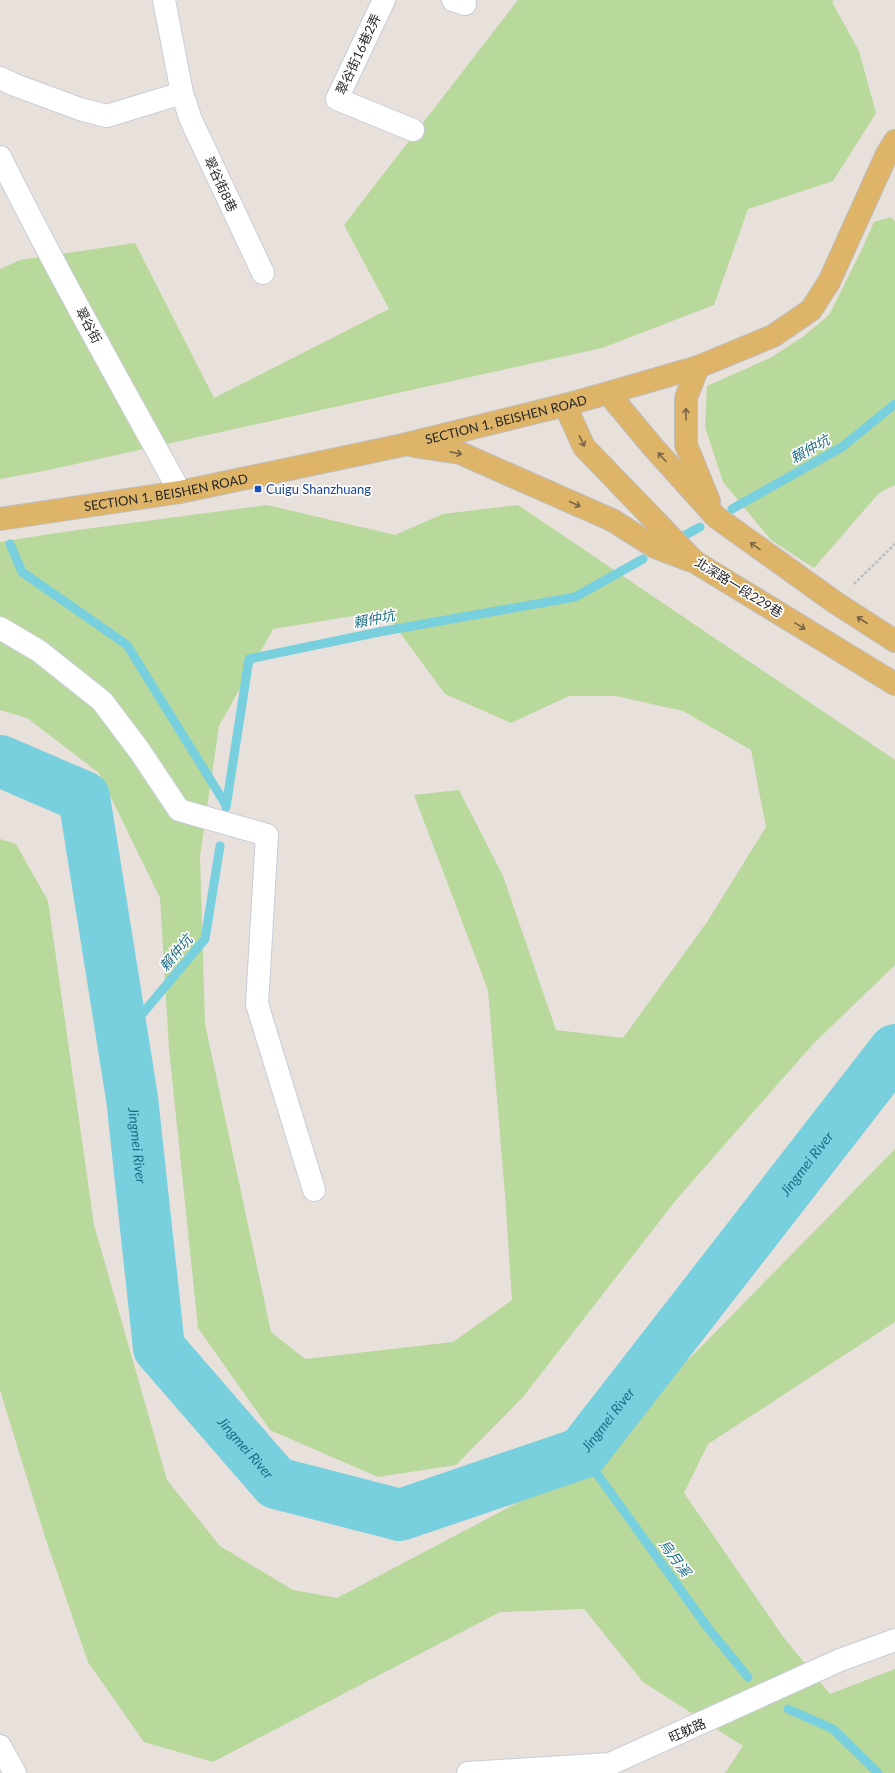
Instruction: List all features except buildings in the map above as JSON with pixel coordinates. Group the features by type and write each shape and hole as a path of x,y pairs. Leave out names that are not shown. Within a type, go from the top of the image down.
{"main road":[{"name":"SECTION 1, BEISHEN ROAD","path":"0,520 180,492 403,445 565,405 698,367 773,336 811,310 829,282 887,154 895,141"},
{"path":"698,367 686,398 686,445 716,517"},
{"path":"608,393 653,447 716,517 836,603 895,641"},
{"name":"北深路一段229巷","path":"565,405 584,447 695,562 895,684"},
{"path":"403,445 460,453 612,520 654,547 695,562"}],"street":[{"path":"0,78 80,109 107,116 182,93 164,0"},
{"name":"翠谷街16巷2弄","path":"384,0 337,99 413,130"},
{"name":"翠谷街8巷","path":"182,93 191,120 263,273"},
{"name":"翠谷街","path":"0,157 19,196 180,492"},
{"path":"0,628 39,651 102,701 139,750 178,810 267,835 256,1004 314,1190"},
{"name":"旺躭路","path":"468,1773 610,1764 840,1660 895,1640"},
{"path":"0,1746 15,1773"}],"path":[{"path":"836,603 895,544"}],"green space":[{"path":"518,0 834,0 832,2 859,51 876,113 833,181 748,209 714,305 602,348 44,471 0,479 0,269 20,260 135,243 214,398 389,309 344,225"},
{"path":"891,217 895,221 895,485 879,493 814,568 771,540 723,482 705,427 707,386 770,358 804,336 829,315 874,222"},
{"path":"267,505 395,535 443,514 518,505 895,760 895,965 813,1044 676,1200 523,1397 456,1465 378,1477 270,1430 198,1328 169,1049 160,898 99,773 27,718 0,710 0,542 63,532","holes":["384,611 445,694 511,723 569,696 616,696 683,711 751,750 766,827 707,922 623,1038 556,1030 503,876 459,790 414,795 488,990 512,1300 453,1342 305,1359 271,1332 205,1024 200,856 219,726 273,629"]},
{"path":"0,839 16,844 48,901 94,1225 167,1480 220,1546 293,1590 337,1598 517,1503 691,1357 895,1149 895,1322 708,1444 684,1493 784,1638 830,1694 895,1669 895,1773 725,1773 743,1746 643,1682 584,1609 500,1612 213,1762 144,1742 88,1662 45,1537 0,1390"}],"waterway":[{"name":"賴仲坑","path":"732,509 842,447 895,404"},
{"name":"賴仲坑","path":"678,539 700,527"},
{"path":"10,544 22,572 127,645 226,805"},
{"name":"賴仲坑","path":"226,807 249,659 379,632 575,597 643,559"},
{"name":"Jingmei River","path":"0,761 84,797 132,1098 159,1348 276,1483 400,1515 582,1453 895,1050"},
{"name":"賴仲坑","path":"122,1038 205,939 220,846"},
{"name":"烏月溪","path":"582,1453 708,1628 748,1677"},
{"name":"烏月溪","path":"788,1709 833,1729 878,1773"}],"place":[{"name":"Cuigu Shanzhuang","path":"258,489"}]}
